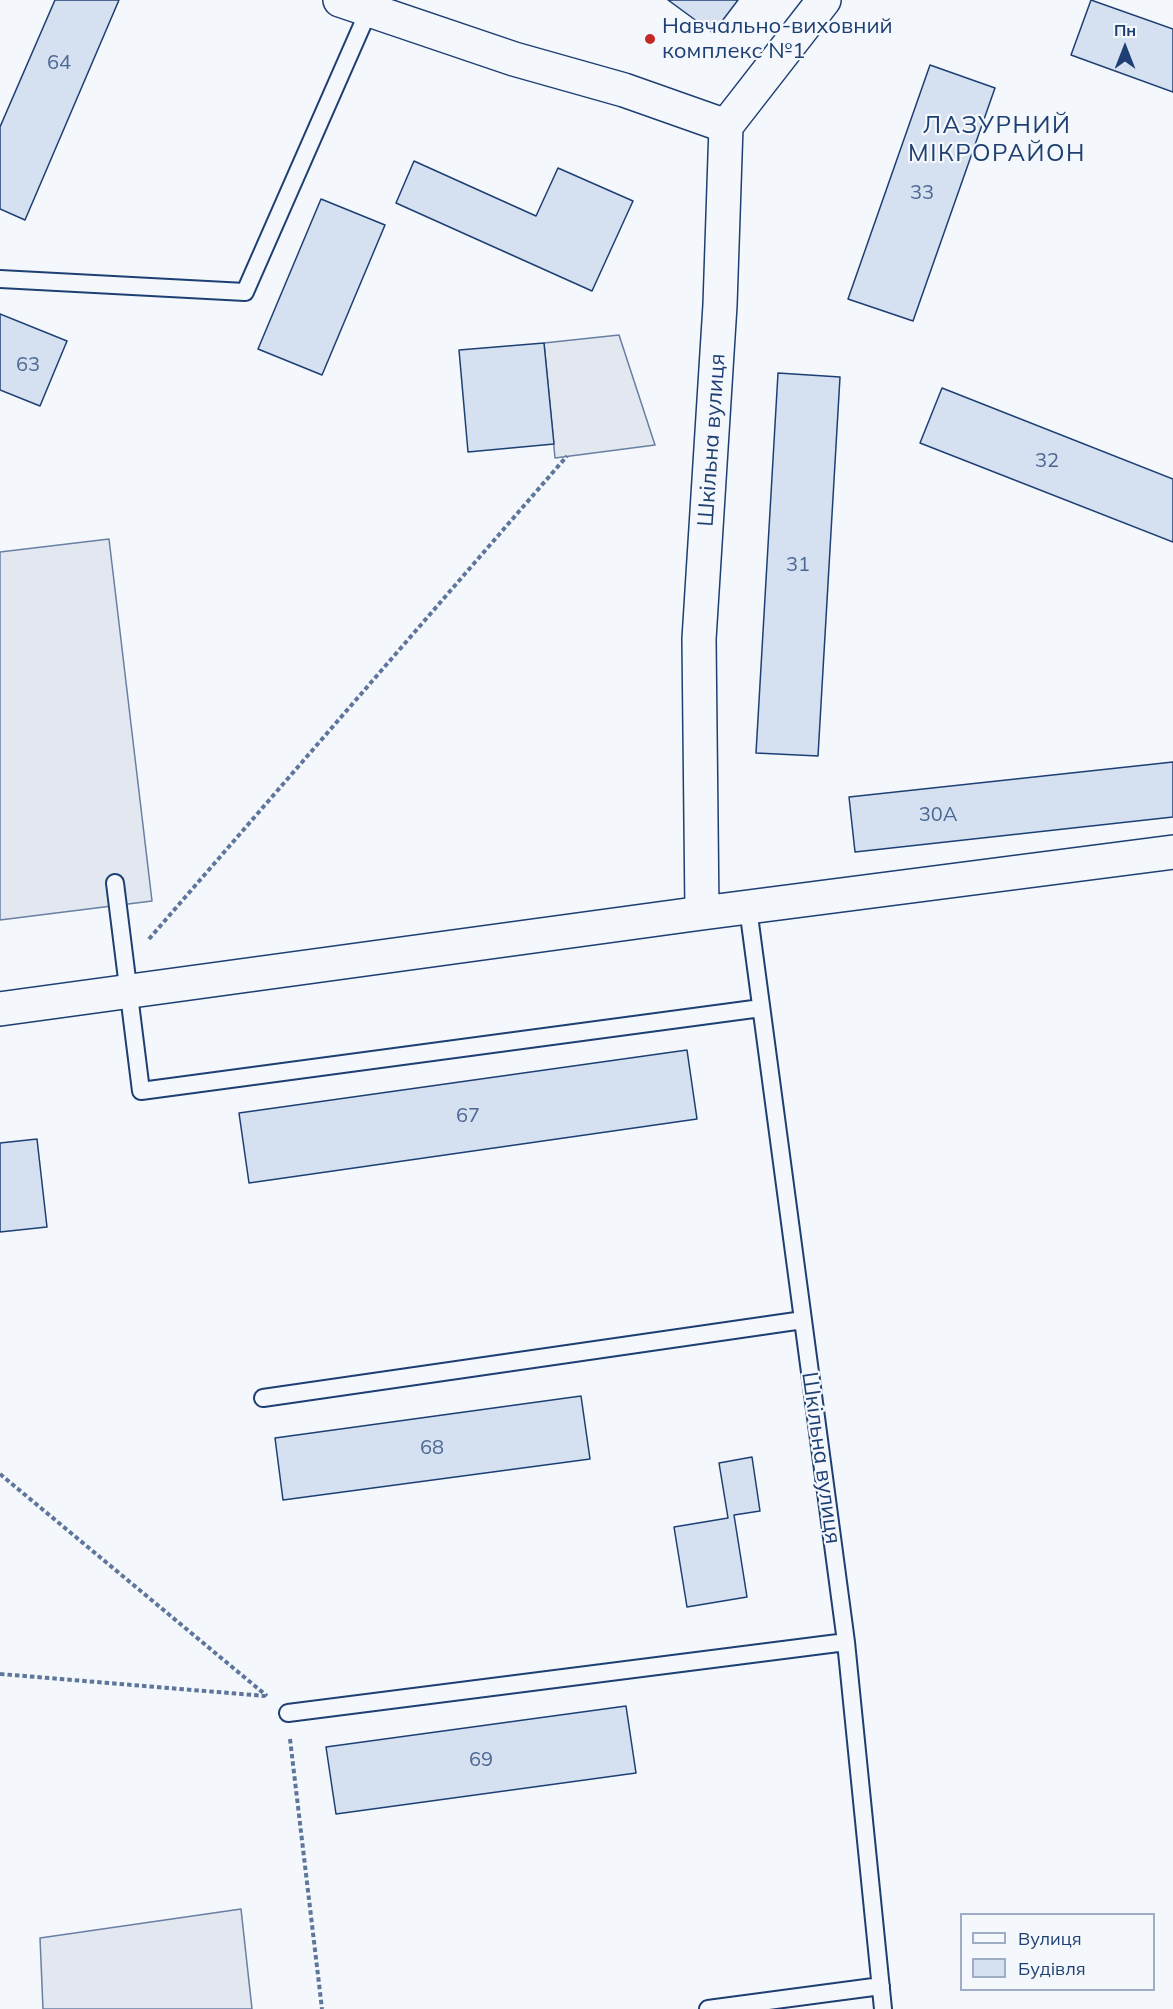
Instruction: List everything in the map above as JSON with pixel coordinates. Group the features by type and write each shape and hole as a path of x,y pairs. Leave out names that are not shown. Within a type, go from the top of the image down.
{"street":[{"path":"354,6 514,59 624,90 726,126 824,0"},
{"name":"Шкільна вулиця","path":"702,913 699,639 720,304 726,126"},
{"path":"0,1009 128,978 748,908 1173,852"}],"lane":[{"path":"0,279 245,292 354,6"},
{"path":"114,883 141,1092 761,1008"},
{"name":"Шкільна вулиця","path":"748,908 846,1642 883,2009"},
{"path":"262,1398 803,1320"},
{"path":"288,1713 846,1642"},
{"path":"708,2009 881,1986"}],"path":[{"path":"128,978 567,456"},
{"path":"0,1474 288,1713 322,2009"},
{"path":"0,1674 267,1696"}],"shaded area":[{"path":"619,335 655,445 555,458 544,343"},
{"path":"109,539 152,901 0,920 0,552"},
{"path":"241,1909 252,2009 43,2009 40,1938"}],"building":[{"path":"55,0 119,0 25,220 0,209 0,127"},
{"path":"668,0 738,0 713,33"},
{"path":"1091,0 1173,29 1173,92 1071,55"},
{"path":"930,65 995,88 913,321 848,299"},
{"path":"414,161 536,216 558,168 633,201 592,291 396,203"},
{"path":"321,199 385,225 322,375 258,349"},
{"path":"0,314 67,341 40,406 0,390"},
{"path":"544,343 554,444 468,452 459,350"},
{"path":"778,373 840,377 818,756 756,753"},
{"path":"942,388 1173,479 1173,542 920,443"},
{"path":"1173,762 1173,817 855,852 849,797"},
{"path":"687,1050 697,1119 249,1183 239,1113"},
{"path":"37,1139 47,1227 0,1232 0,1143"},
{"path":"581,1396 590,1459 283,1500 275,1438"},
{"path":"752,1457 760,1511 734,1515 747,1597 687,1607 674,1527 728,1518 719,1463"},
{"path":"626,1706 636,1773 336,1814 326,1747"}],"place":[{"name":"Навчально-виховний комплекс №1","path":"650,39"}],"district":[{"name":"ЛАЗУРНИЙ МІКРОРАЙОН","path":"997,140"}]}
